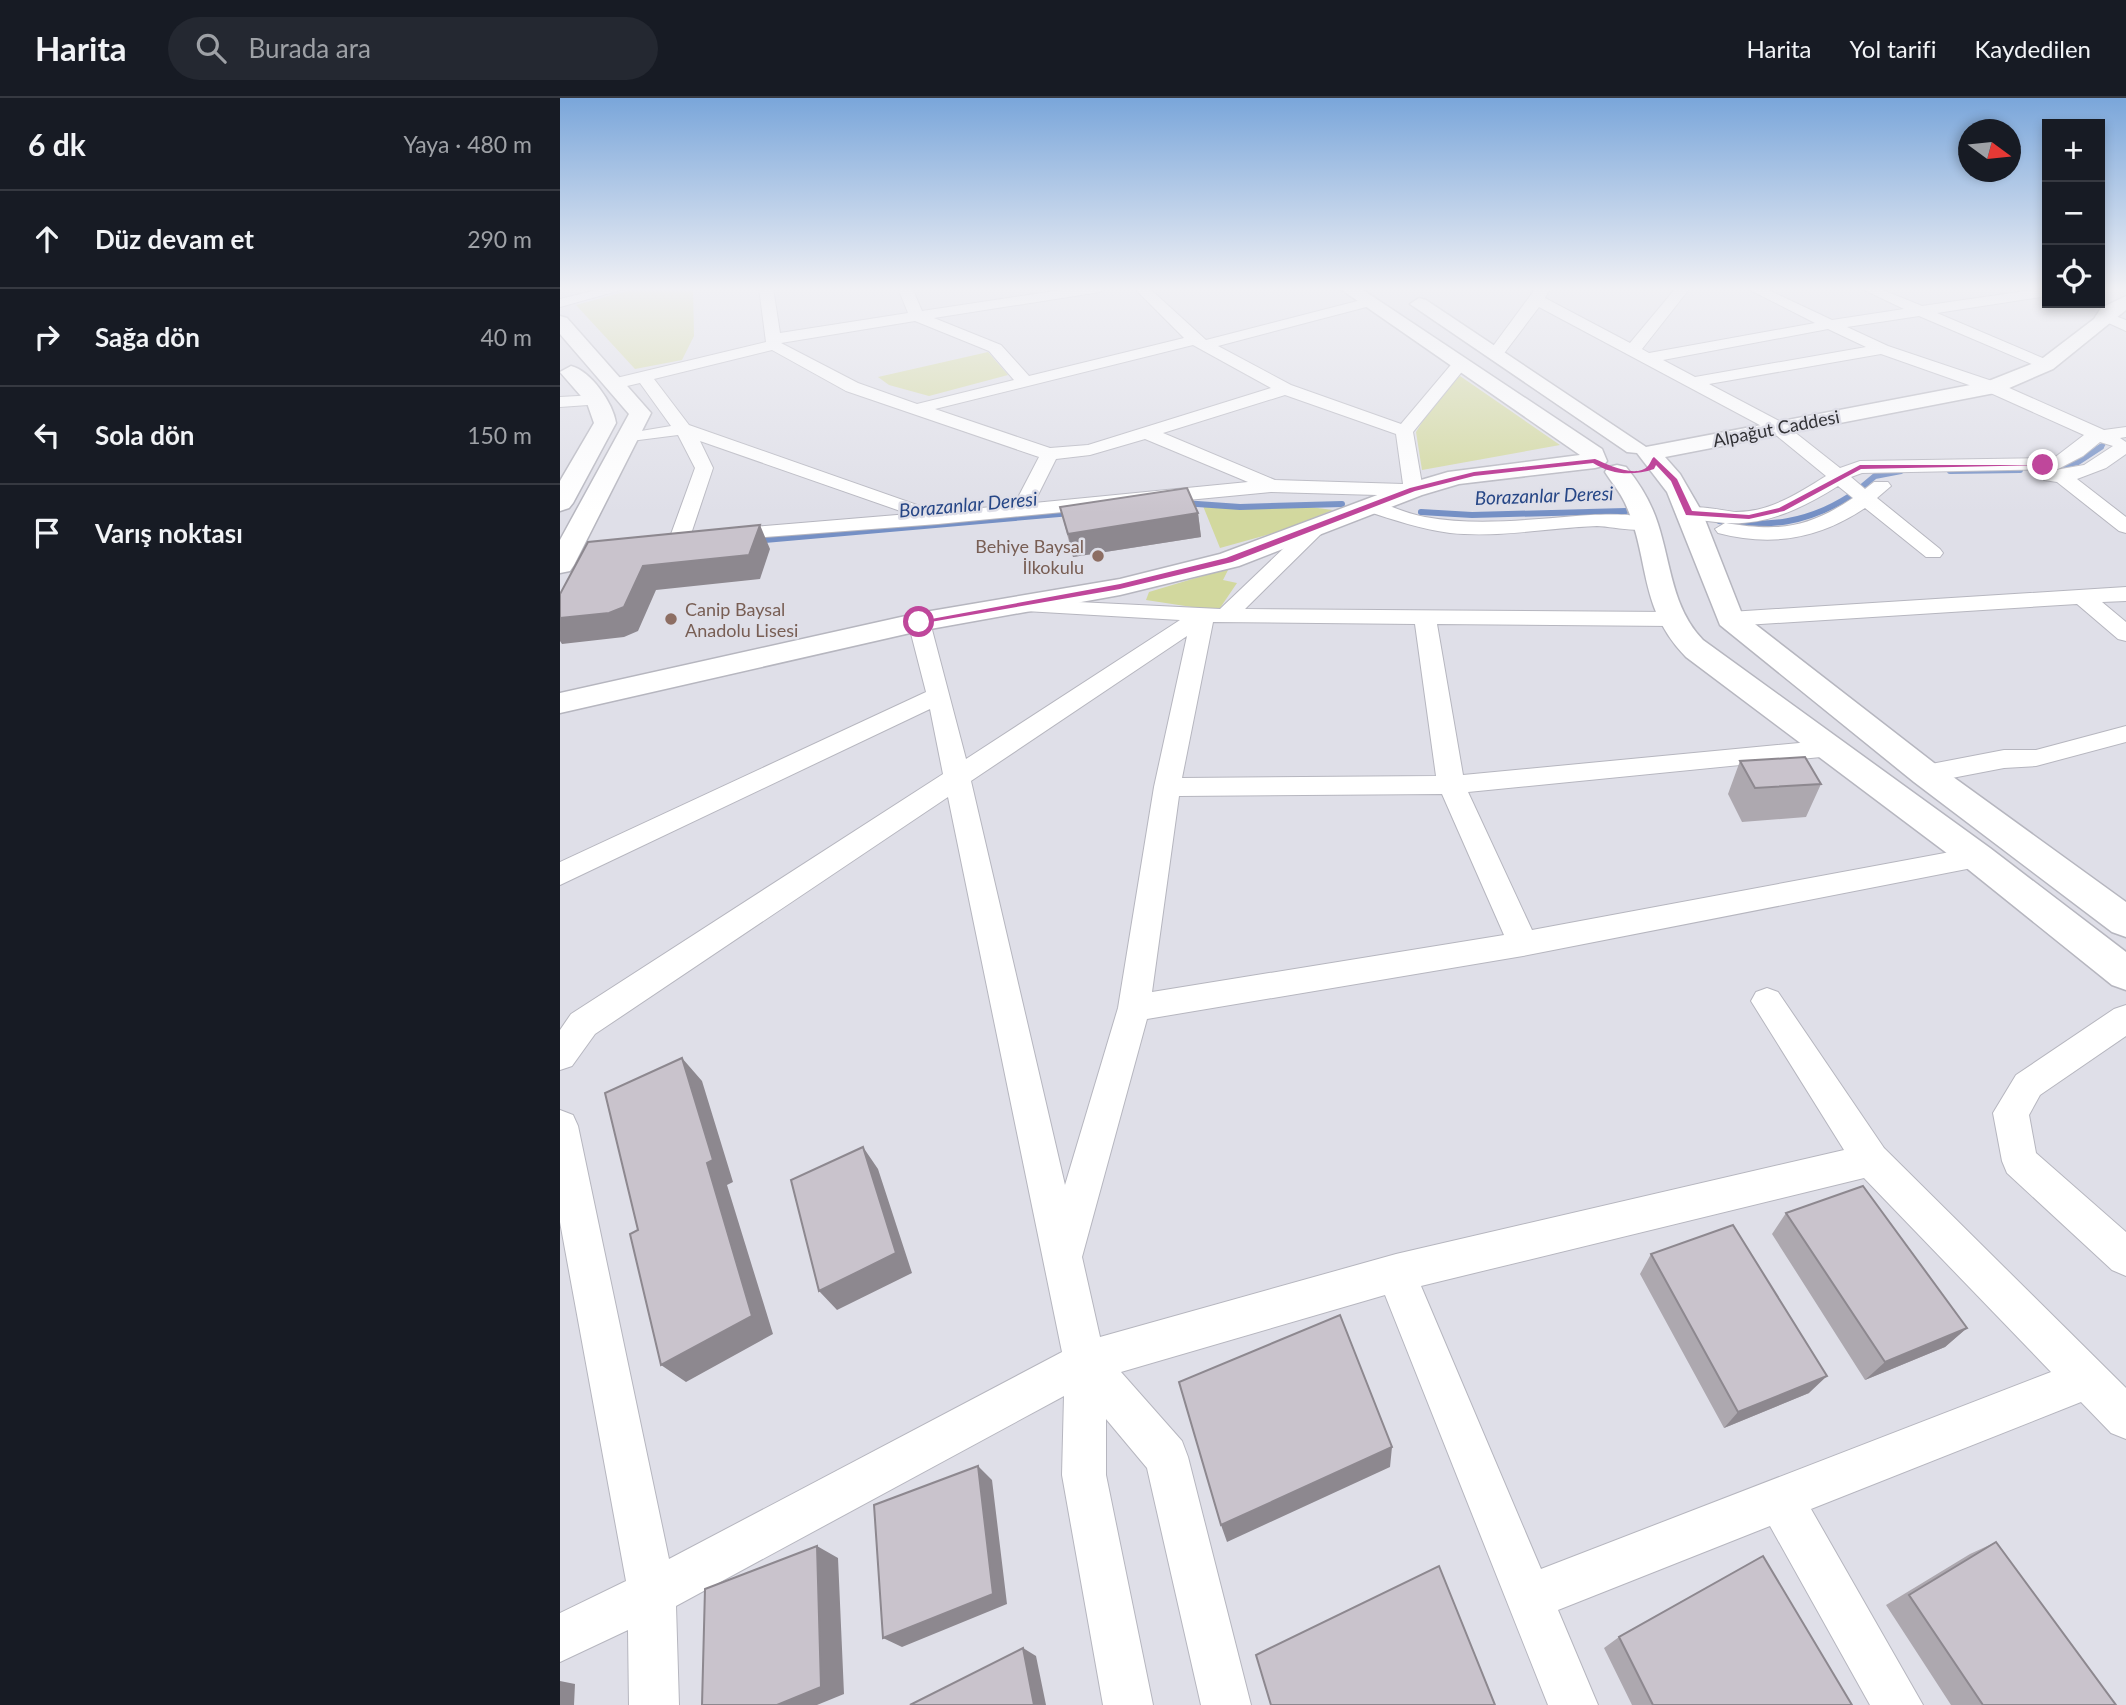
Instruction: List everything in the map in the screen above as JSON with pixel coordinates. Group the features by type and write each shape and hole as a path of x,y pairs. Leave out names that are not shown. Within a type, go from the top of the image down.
{"main road":[{"path":"560,503 567,479 606,423 605,414 596,400 563,363"},
{"path":"563,554 629,438 640,413 596,363"},
{"path":"1461,363 1624,458 1674,480 1691,519 1715,590 1730,619 1926,774 2126,922"},
{"path":"1508,363 1624,458 1671,619 1700,654 1978,857 2126,974"},
{"name":"Alpağut Caddesi","path":"566,700 919,622 1120,587 1229,560 1314,530 1413,490 1474,474 1624,458 1777,426 1992,387 2049,363"}],"street":[{"path":"614,384 696,363"},
{"path":"810,363 852,387 1049,454 1090,450 1285,389"},
{"path":"1008,363 1023,380"},
{"path":"916,409 1023,380 1102,363"},
{"path":"1238,363 1285,389 1404,431"},
{"path":"644,377 683,429 700,455 704,468 673,538 939,518 1271,486 1413,490 1404,431 1461,363"},
{"path":"1658,363 1777,426 1933,553"},
{"path":"1693,382 1802,363"},
{"path":"1691,519 1760,535 1794,534 1837,519 1884,484 1904,480 2063,477 2103,465 2125,442 2102,435 1992,387 1923,363"},
{"path":"2041,363 2046,365"},
{"path":"560,402 596,400"},
{"path":"629,438 683,429 939,518"},
{"path":"1145,432 1271,486"},
{"path":"1691,519 1766,514 1781,510 1837,477 1860,467 2058,463 2077,452 2091,438 2102,435"},
{"path":"1021,510 1049,454"},
{"path":"2063,477 2126,527"},
{"path":"1373,507 1419,522 1453,527 1508,528 1599,520 1644,523"},
{"path":"560,1056 583,1024 959,775 1215,615 1314,530"},
{"path":"563,554 598,545"},
{"path":"1120,587 1133,606 1148,613"},
{"path":"1730,619 2126,594"},
{"path":"2082,597 2126,634"},
{"path":"1024,604 1215,615 1671,619"},
{"path":"1062,1257 1134,1008 1167,787 1215,615"},
{"path":"1425,618 1451,785 1523,944"},
{"path":"919,622 959,775 1085,1362 1084,1475 1128,1705"},
{"path":"560,874 939,695"},
{"path":"1926,774 2004,759 2036,758 2126,734"},
{"path":"1167,787 1451,785 1831,748"},
{"path":"1134,1008 1523,944 1978,857"},
{"path":"1767,1001 1871,1160 2126,1418"},
{"path":"2126,1018 2028,1085 2011,1113 2020,1161 2126,1257"},
{"path":"560,1126 652,1593 654,1705"},
{"path":"560,1638 652,1593 1085,1362 1396,1273 1871,1160"},
{"path":"1396,1273 1573,1705"},
{"path":"1085,1362 1166,1457 1226,1705"},
{"path":"1527,1598 2087,1379"},
{"path":"1780,1499 1898,1705"}],"green space":[{"path":"629,363 666,363 635,369"},
{"path":"940,363 998,363 1008,375 929,396 889,385 878,377"},
{"path":"1460,376 1560,445 1422,470 1416,432 1438,396"},
{"path":"1203,506 1302,506 1333,510 1281,531 1220,548"},
{"path":"1229,568 1223,580 1237,583 1218,611 1146,600 1149,592"}],"building":[{"path":"1187,488 1198,513 1068,534 1060,507"},
{"path":"760,525 749,555 643,566 624,607 609,613 560,618 560,594 588,542"},
{"path":"1805,757 1821,784 1755,788 1740,761"},
{"path":"682,1058 713,1160 707,1163 752,1316 661,1365 630,1234 638,1230 605,1093"},
{"path":"863,1147 896,1253 819,1291 791,1180"},
{"path":"1863,1186 1967,1328 1885,1362 1786,1213"},
{"path":"1733,1225 1827,1376 1738,1412 1651,1254"},
{"path":"1340,1315 1392,1447 1221,1525 1179,1382"},
{"path":"978,1466 993,1594 883,1638 874,1505"},
{"path":"1996,1542 2116,1705 1983,1705 1909,1595"},
{"path":"817,1546 821,1687 777,1705 702,1705 705,1589"},
{"path":"1763,1556 1852,1705 1653,1705 1619,1637"},
{"path":"1439,1566 1495,1705 1271,1705 1256,1655"},
{"path":"1023,1648 1034,1705 910,1705"}],"waterway":[{"name":"Borazanlar Deresi","path":"2098,448 2103,445"},
{"name":"Borazanlar Deresi","path":"2048,469 2078,462 2101,447"},
{"name":"Borazanlar Deresi","path":"1950,471 2020,470"},
{"name":"Borazanlar Deresi","path":"1863,486 1875,476 1901,471"},
{"path":"1719,521 1754,524 1803,518 1850,496"},
{"name":"Borazanlar Deresi","path":"1183,503 1240,507 1342,504"},
{"name":"Borazanlar Deresi","path":"1421,512 1472,515 1626,511"},
{"name":"Borazanlar Deresi","path":"754,541 1071,513"}],"place":[{"name":"Behiye Baysal İlkokulu","path":"1098,556"},
{"name":"Canip Baysal Anadolu Lisesi","path":"671,619"}],"route":[{"path":"919,622 1120,587 1229,560 1314,530 1413,490 1474,474 1595,461 1608,469 1627,473 1645,471 1651,467 1654,459 1674,480 1689,513 1749,517 1781,510 1860,467 2043,465"}]}
